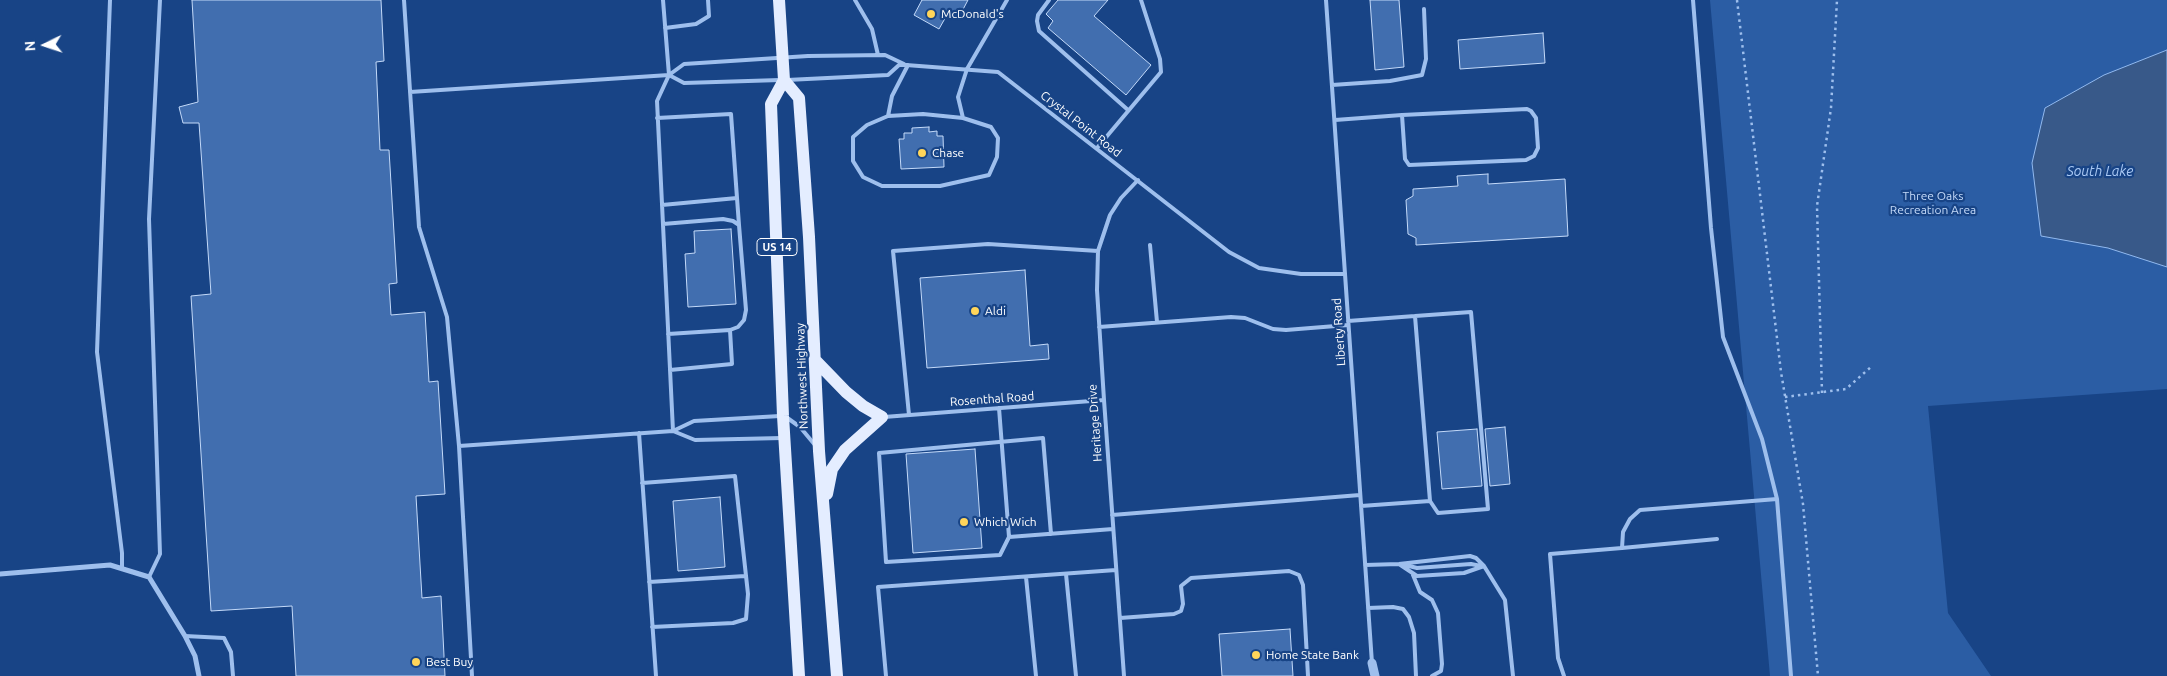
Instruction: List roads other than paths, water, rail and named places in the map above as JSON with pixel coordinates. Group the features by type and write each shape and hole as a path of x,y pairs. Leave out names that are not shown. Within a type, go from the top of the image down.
{"main road":[{"path":"779,0 784,80"},
{"name":"Northwest Highway","path":"799,676 784,438 771,104 784,80 799,98 816,361 819,451 837,676"},
{"path":"816,361 846,392 863,406 882,417 845,450 832,469 824,507"}],"street":[{"path":"0,574 110,565 149,577 185,636 195,656 199,676"},
{"path":"1372,663 1373,676"}],"lane":[{"path":"110,0 97,352 122,553 122,568"},
{"path":"149,577 160,554 149,219 160,0"},
{"path":"404,0 419,227 447,317 458,446 472,676"},
{"path":"662,0 669,75 656,101 673,431"},
{"path":"665,28 696,24 709,16 708,0"},
{"path":"855,0 872,29 878,55"},
{"path":"963,118 958,97 967,70 1007,0"},
{"path":"1049,0 1038,15 1036,22 1039,31 1128,110"},
{"path":"1097,148 1160,72 1160,58 1141,0"},
{"name":"Liberty Road","path":"1326,0 1372,663"},
{"path":"1693,0 1710,228 1723,338 1762,439 1777,499 1791,676"},
{"path":"1332,85 1390,81 1422,75 1426,59 1424,9"},
{"name":"Crystal Point Road","path":"669,75 684,64 878,55 885,55 907,65 998,72 1229,252 1259,268 1301,274 1345,274"},
{"path":"410,92 669,75 684,83 888,75 899,65 907,65 892,96 888,116"},
{"path":"1335,120 1402,115 1527,109 1531,110 1536,118 1538,148 1534,156 1526,160 1409,166 1405,159 1402,115"},
{"path":"658,118 731,114 746,310 744,320 738,327 730,330 668,334"},
{"path":"923,114 963,118 991,127 998,138 997,157 989,174 940,186 882,186 863,177 853,161 853,136 867,125 888,116 923,114"},
{"name":"Heritage Drive","path":"1124,676 1099,327 1098,251 1110,215 1121,198 1138,180"},
{"path":"662,205 737,198"},
{"path":"663,224 723,219 740,225"},
{"path":"909,415 893,251 988,244 1098,251"},
{"path":"1150,245 1157,322"},
{"path":"1099,327 1230,317 1245,318 1273,329 1286,330 1415,316 1470,312 1488,509 1438,513 1430,501 1415,316"},
{"path":"670,370 732,364 730,330"},
{"name":"Rosenthal Road","path":"882,417 1104,400"},
{"path":"999,408 1001,441 1009,537 1000,555 886,562 880,453 1001,441 1043,438 1051,534"},
{"path":"458,446 673,431 694,421 783,416 797,424 819,451"},
{"path":"673,431 695,440 784,438"},
{"path":"639,433 656,676"},
{"path":"642,483 735,476 748,594 746,619 733,623 652,627"},
{"path":"1112,515 1360,495"},
{"path":"1622,548 1623,532 1630,519 1640,510 1777,499"},
{"path":"1361,506 1430,501"},
{"path":"1009,537 1113,530"},
{"path":"1564,676 1558,658 1550,554 1717,539"},
{"path":"1365,565 1399,564 1470,556 1476,558 1484,566 1505,600 1513,676"},
{"path":"1399,564 1417,568 1471,564 1484,566"},
{"path":"1399,564 1413,575 1420,592 1432,600 1438,613 1442,664 1441,671 1432,676"},
{"path":"1413,575 1456,574 1484,566"},
{"path":"886,676 878,587 1116,570"},
{"path":"1120,618 1174,614 1181,611 1182,586 1185,581 1191,578 1289,571 1299,575 1303,585 1308,676"},
{"path":"1066,574 1076,676"},
{"path":"649,582 745,576"},
{"path":"1026,577 1036,676"},
{"path":"1368,608 1393,607 1403,609 1409,617 1414,633 1416,676"},
{"path":"185,636 224,638 231,652 233,676"}],"water":[{"name":"South Lake","path":"2167,50 2167,267 2108,248 2041,236 2032,163 2045,108 2104,75"}],"place":[{"name":"McDonald's","path":"931,14"},
{"name":"Chase","path":"922,153"},
{"name":"Aldi","path":"975,311"},
{"name":"Which Wich","path":"964,522"},
{"name":"Home State Bank","path":"1256,655"},
{"name":"Best Buy","path":"416,662"}],"park label":[{"name":"Three Oaks Recreation Area","path":"1933,203"}]}
